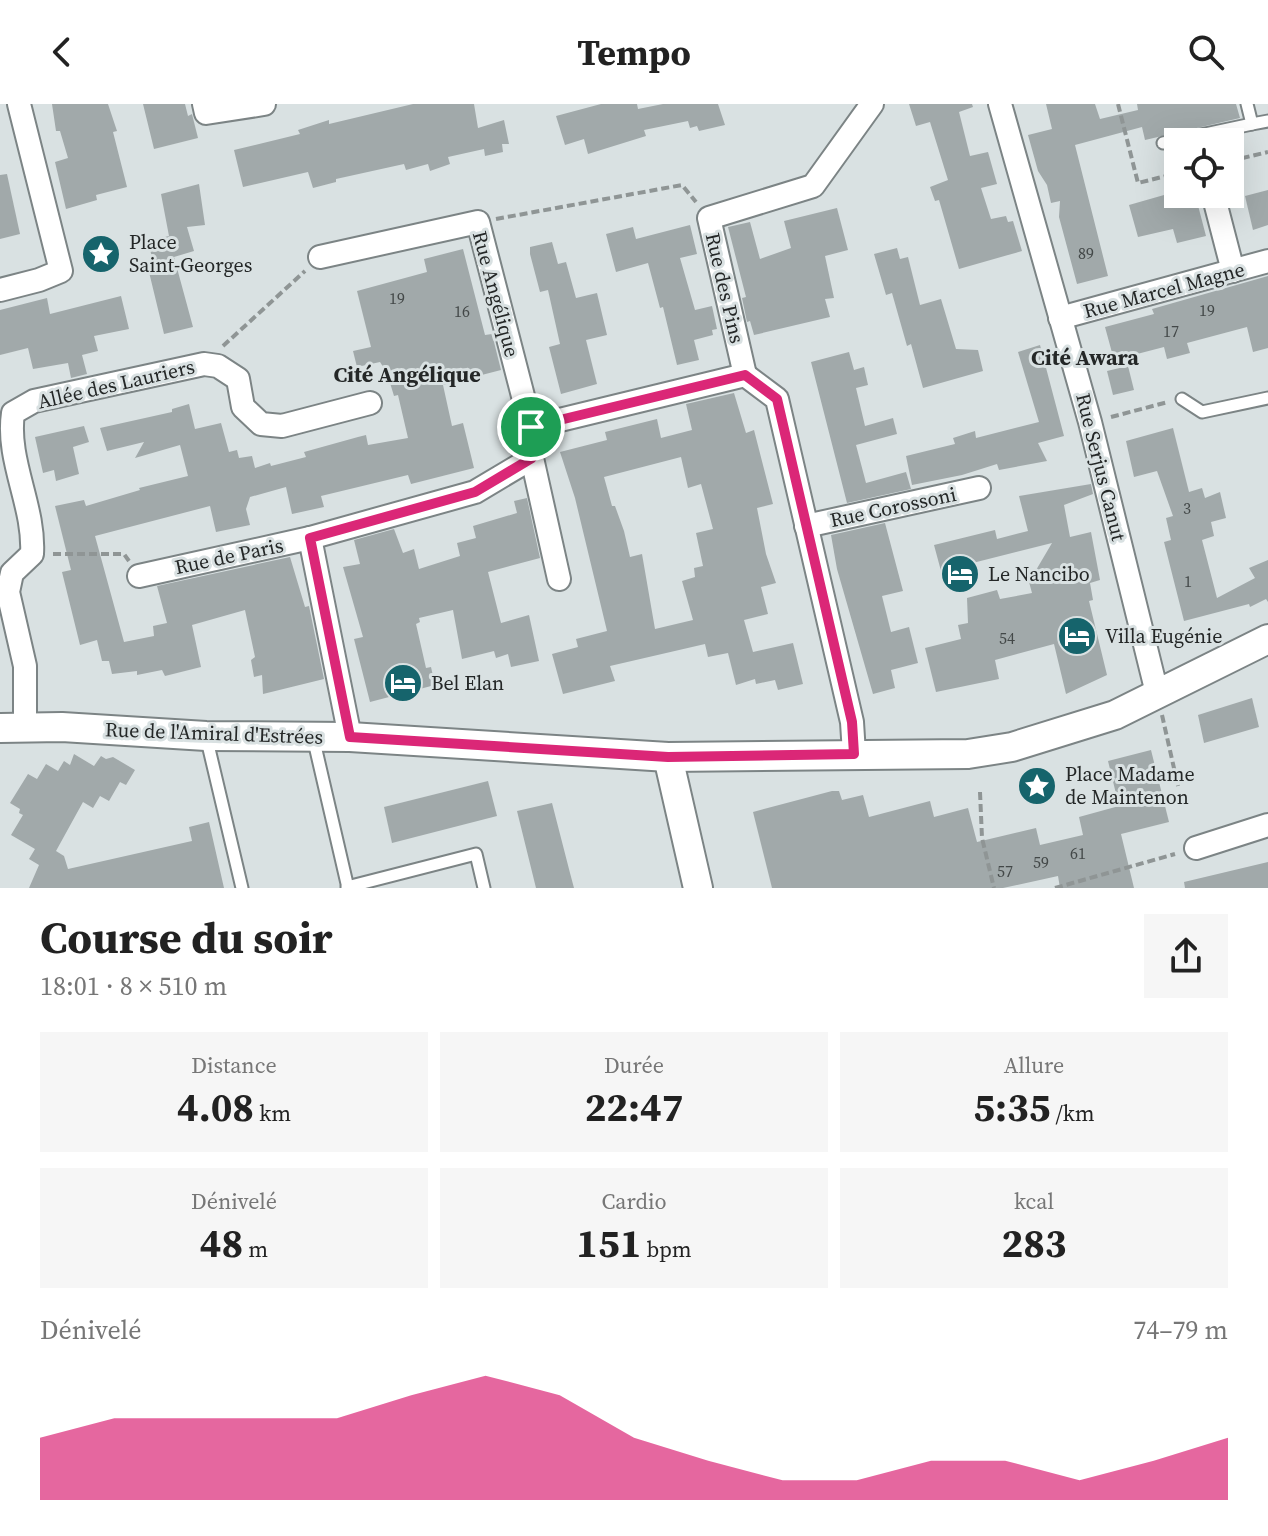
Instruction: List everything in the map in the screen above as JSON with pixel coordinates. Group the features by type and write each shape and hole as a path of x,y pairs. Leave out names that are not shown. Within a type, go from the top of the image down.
{"street":[{"path":"0,290 61,271 19,104"},
{"path":"205,109 264,104"},
{"name":"Rue des Pins","path":"745,375 709,218 813,186 872,104"},
{"name":"Rue Serjus Canut","path":"1000,104 1090,422 1157,693"},
{"path":"1217,208 1233,271"},
{"name":"Rue Angélique","path":"320,257 478,222 531,427"},
{"name":"Rue Marcel Magne","path":"1060,318 1268,261"},
{"name":"Allée des Lauriers","path":"32,554 33,537 10,435 13,413 34,401 204,364 218,366 238,379 243,407 261,424 282,426 370,403"},
{"path":"559,579 532,458 531,427 745,375 777,399 852,722 854,754"},
{"name":"Rue de Paris","path":"139,576 310,538 475,492 532,458"},
{"name":"Rue Corossoni","path":"806,526 979,488"},
{"path":"310,538 350,737"},
{"path":"11,728 25,715 25,666 8,592 12,573 32,554"},
{"name":"Rue de l'Amiral d'Estrées","path":"11,728 62,727 206,736 350,737 668,757 968,754 1012,747 1115,715 1268,639"},
{"path":"668,757 698,888"},
{"path":"1196,848 1268,825"}],"lane":[{"path":"1247,104 1252,124"},
{"path":"1163,143 1268,121"},
{"path":"1182,399 1202,412 1268,398"},
{"path":"206,736 242,888"},
{"path":"313,736 348,887 476,854 484,888"}],"path":[{"path":"1118,104 1138,183 1164,176"},
{"path":"1244,158 1268,152"},
{"path":"478,222 682,185 709,218"},
{"path":"204,364 320,257"},
{"path":"1090,422 1182,399"},
{"path":"32,554 124,554 139,576"},
{"path":"1157,693 1178,786"},
{"path":"980,792 982,838 994,888"},
{"path":"1055,888 1196,848"}],"building":[{"path":"52,104 108,104 117,131 113,132 127,187 96,195 97,200 66,209 55,162 68,158 60,131 56,131"},
{"path":"143,104 185,104 188,116 192,114 198,138 154,149"},
{"path":"413,104 474,104 478,128 504,120 509,144 502,144 503,152 485,156 484,149 448,157 450,164 430,171 428,164 406,170 404,164 336,179 336,182 313,188 308,172 243,187 234,150 300,134 298,130 329,120 329,124"},
{"path":"601,104 637,104 638,109 663,104 718,104 725,125 699,131 697,126 690,128 688,121 644,130 646,136 588,154 584,139 565,145 556,116"},
{"path":"909,104 972,104 973,107 959,112 970,156 988,152 997,184 981,188 991,219 1006,216 1008,222 1013,221 1022,251 959,269 939,200 935,201 930,187 948,180 930,122 916,126"},
{"path":"1046,104 1095,104 1100,119 1138,110 1137,104 1236,104 1240,118 1197,128 1164,128 1164,136 1145,140 1142,127 1075,145 1108,276 1077,284 1059,217 1060,201 1051,203 1028,135 1052,129"},
{"path":"7,174 20,234 0,239 0,175"},
{"path":"199,184 205,225 187,227 194,251 174,257 193,327 164,334 149,272 155,270 148,241 169,236 161,194"},
{"path":"1268,190 1268,225 1253,230 1245,196"},
{"path":"1164,195 1164,208 1199,208 1206,236 1177,243 1173,229 1138,237 1129,205"},
{"path":"837,208 848,250 825,256 834,298 825,299 830,317 754,335 750,321 747,322 742,298 746,297 728,227 750,222 760,259 791,248 784,221"},
{"path":"690,225 697,254 680,258 695,310 712,306 717,329 712,330 713,335 694,340 699,360 677,365 648,263 616,272 606,234 633,227 636,239"},
{"path":"552,242 558,264 566,262 576,298 597,293 607,335 586,340 597,384 561,394 549,347 560,344 548,290 540,292 530,254 530,247"},
{"path":"897,248 900,259 908,257 920,305 941,299 956,349 978,350 983,371 923,388 911,344 907,346 892,293 886,295 874,254"},
{"path":"463,249 485,335 492,334 501,370 443,385 452,426 463,423 474,468 411,484 408,475 321,496 324,507 292,514 286,487 250,497 246,509 250,525 216,532 210,506 95,536 124,642 154,636 153,626 167,623 157,586 290,557 305,607 309,606 324,679 263,694 262,675 254,677 251,660 255,657 245,610 192,625 201,667 165,676 162,670 137,675 137,671 112,674 109,661 102,661 97,640 80,645 62,572 71,570 55,506 84,500 86,506 188,476 180,445 135,458 144,442 107,451 100,428 172,412 172,409 189,404 195,429 221,423 229,452 237,450 239,458 252,456 255,468 306,457 304,452 366,435 368,445 408,438 398,395 394,396 380,362 357,367 353,351 371,347 357,291 427,272 424,259"},
{"path":"1268,276 1268,348 1253,352 1247,327 1187,343 1190,353 1167,359 1164,347 1114,360 1105,327 1154,314 1152,309"},
{"path":"121,296 129,329 94,336 98,351 82,355 87,374 71,378 68,363 33,369 28,348 0,355 0,310 47,298 50,314"},
{"path":"1040,345 1064,436 1038,443 1047,461 999,470 997,464 912,485 906,456 955,444 953,438 975,431 976,438 1039,422 1018,352"},
{"path":"849,352 854,370 864,367 868,385 856,388 865,426 893,418 897,434 856,445 866,483 906,472 911,489 847,503 811,362"},
{"path":"1128,366 1134,390 1113,395 1107,371"},
{"path":"734,393 746,433 754,430 773,504 757,508 766,554 776,583 761,587 768,614 744,620 753,652 793,643 803,684 778,690 775,680 756,684 755,679 736,685 728,653 708,657 705,644 610,666 615,681 563,694 552,654 578,647 576,639 607,631 575,498 560,452 607,440 605,432 657,419 661,438 692,430 686,404","holes":["681,457 688,488 701,484 713,529 696,533 703,566 694,568 695,577 682,581 693,620 655,629 642,554 630,557 604,477"]},
{"path":"84,426 89,442 73,447 79,474 56,481 54,470 43,473 35,437"},
{"path":"1173,428 1189,492 1202,488 1205,498 1220,492 1226,518 1211,522 1214,536 1202,540 1217,598 1255,578 1249,568 1268,560 1268,602 1266,599 1250,607 1249,604 1184,621 1164,542 1171,540 1166,518 1173,516 1157,471 1134,477 1126,441"},
{"path":"1091,484 1093,494 1064,505 1070,537 1091,532 1100,580 1090,583 1093,600 1089,601 1107,675 1066,694 1054,644 995,660 999,679 936,692 925,648 961,639 958,625 968,623 967,598 997,590 1000,599 1032,593 1029,582 1052,543 941,571 934,545 995,530 997,539 1028,531 1019,496"},
{"path":"527,498 540,558 488,572 501,623 529,615 539,661 511,667 508,654 496,658 494,651 462,659 453,610 419,618 420,622 416,624 426,668 431,667 435,685 370,702 354,639 363,637 343,567 360,564 354,540 394,529 403,553 414,549 419,569 460,556 457,543 476,538 473,526 517,513 514,501"},
{"path":"885,523 903,591 882,596 891,632 909,627 918,663 891,670 895,688 873,694 837,569 831,535"},
{"path":"1252,698 1259,727 1204,743 1198,715"},
{"path":"1151,750 1169,822 1121,834 1134,888 1060,888 1058,876 1003,888 772,888 753,812 832,791 839,791 842,800 863,795 869,817 930,801 934,817 968,808 977,842 1036,828 1040,845 1083,835 1079,817 1119,806 1108,761"},
{"path":"74,754 94,766 101,756 106,759 113,757 135,770 126,785 120,782 109,801 100,796 93,808 83,802 56,851 64,856 68,869 192,841 189,827 209,822 224,888 29,888 39,865 29,859 35,849 11,835 23,815 10,803 28,774 37,779 46,764 58,771 64,761 70,765"},
{"path":"488,781 497,816 392,843 384,807"},
{"path":"552,803 574,888 536,888 517,811"},
{"path":"1268,862 1268,888 1185,888 1184,882"}],"place":[{"name":"Place Saint-Georges","path":"101,254"},
{"name":"Le Nancibo","path":"960,574"},
{"name":"Villa Eugénie","path":"1077,636"},
{"name":"Bel Elan","path":"403,683"},
{"name":"Place Madame de Maintenon","path":"1037,786"}],"district":[{"name":"Cité Awara","path":"1085,357"},
{"name":"Cité Angélique","path":"407,374"}],"route":[{"path":"745,375 777,399 852,722 854,754 668,757 350,737 310,538 475,492 532,458 531,427 745,375"}]}
